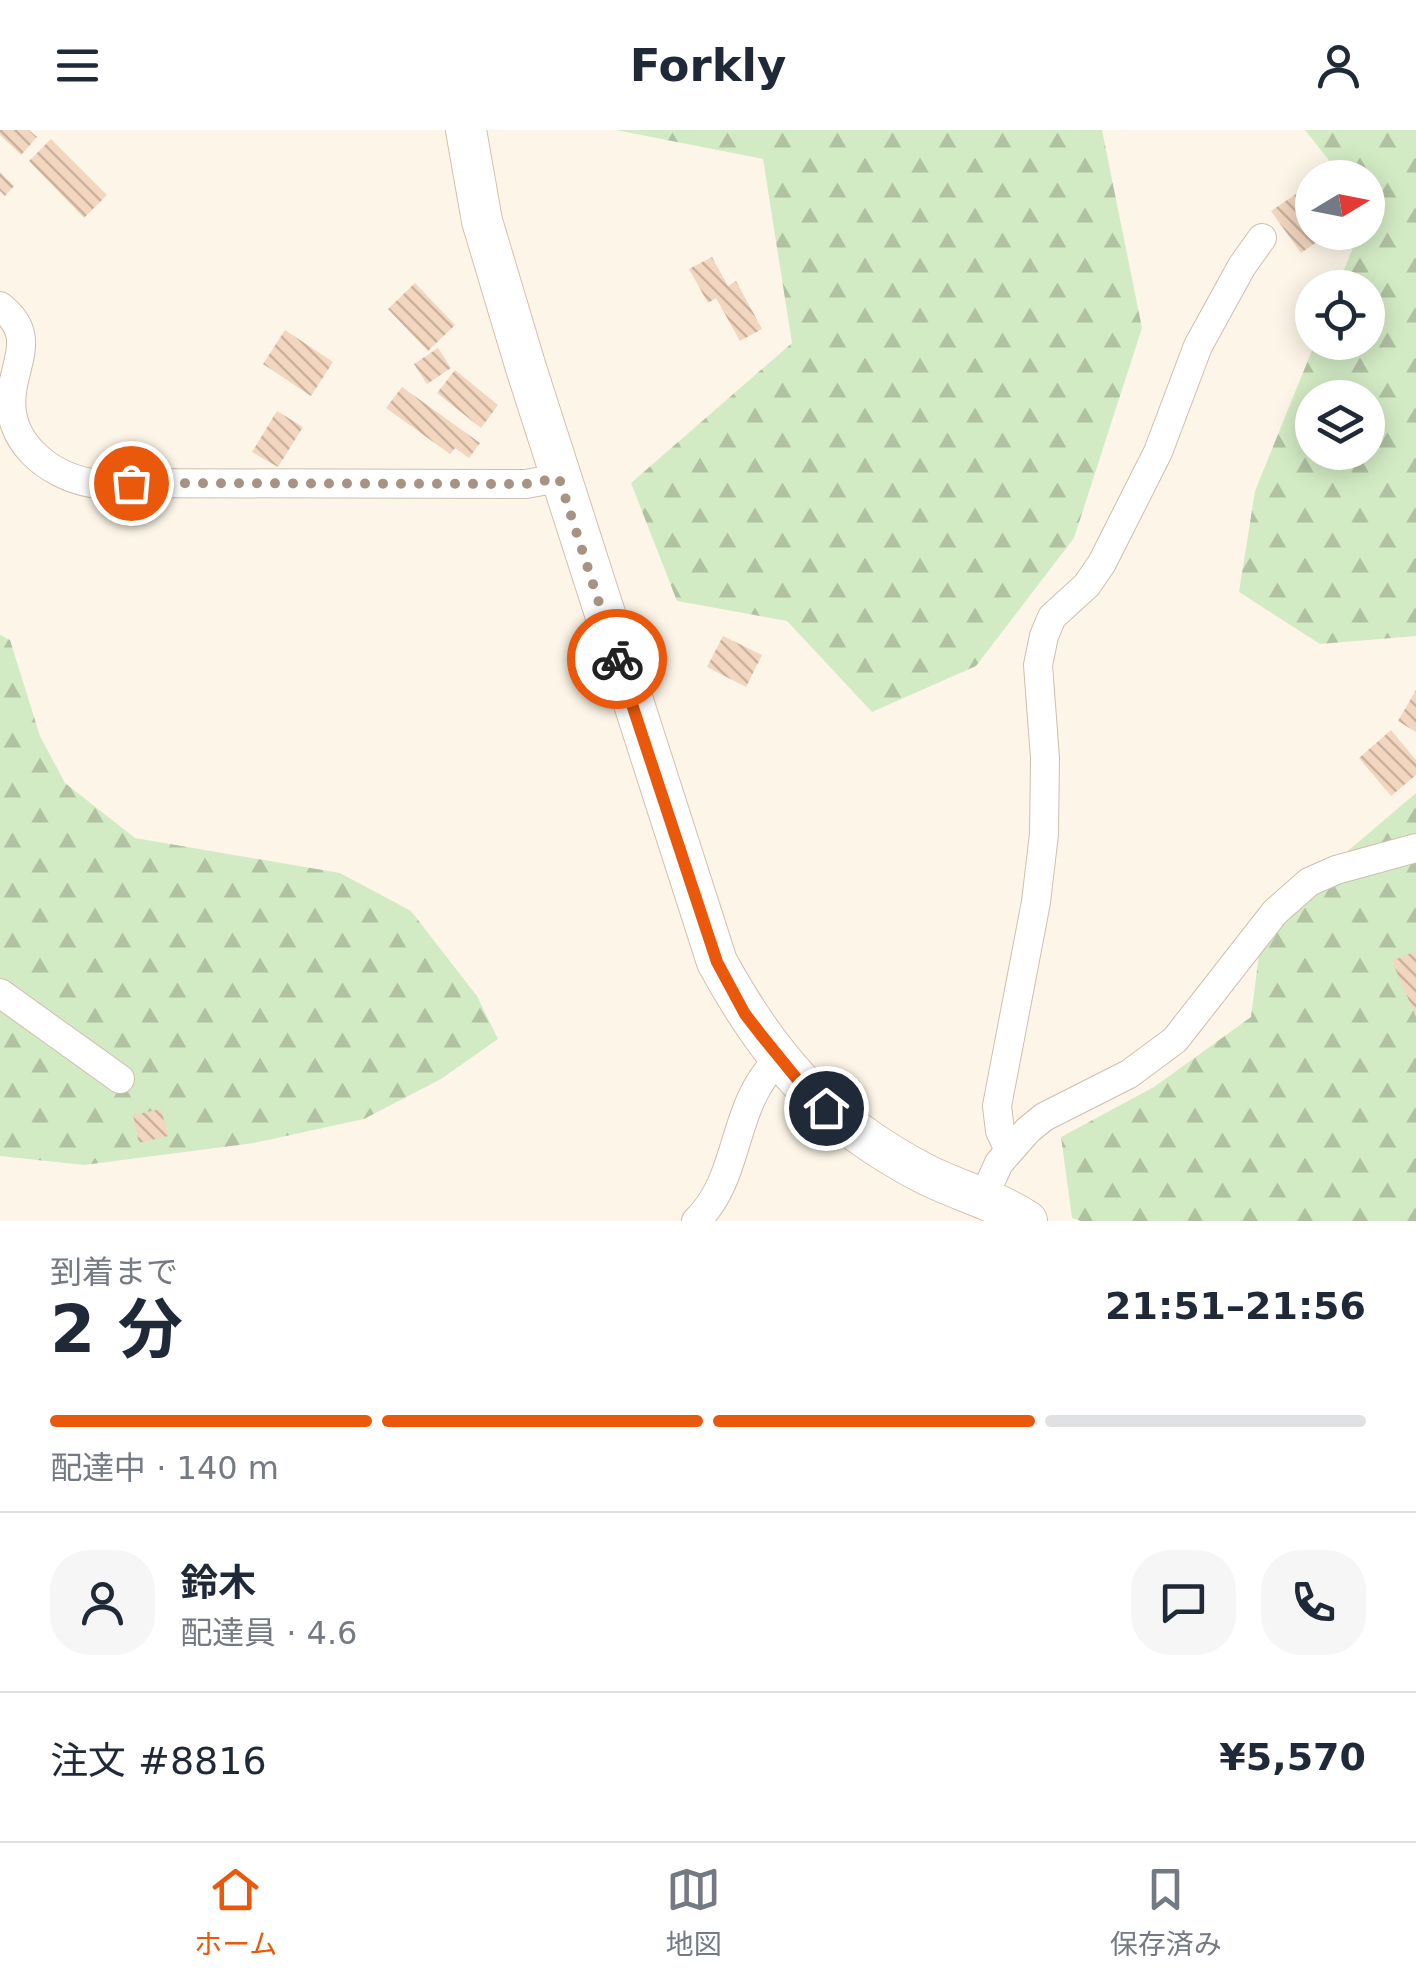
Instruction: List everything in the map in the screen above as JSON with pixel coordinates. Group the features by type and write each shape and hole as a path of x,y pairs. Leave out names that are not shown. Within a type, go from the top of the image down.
{"street":[{"path":"466,130 482,220 559,478 717,962 745,1014 780,1059 806,1090 845,1125 932,1177 984,1196 1027,1221"},
{"path":"1009,1150 1000,1131 997,1106 1036,902 1044,834 1045,758 1038,665 1044,636 1052,617 1088,586 1102,562 1158,452 1198,346 1262,238"},
{"path":"0,306 20,337 21,364 12,391 12,406 20,437 46,465 66,478 91,482 526,484 559,478"},
{"path":"984,1196 999,1163 1044,1117 1129,1074 1175,1040 1276,912 1310,882 1336,870 1416,848"},
{"path":"0,993 120,1078"},
{"path":"696,1221 723,1183 736,1132 750,1100 780,1059"}],"green space":[{"path":"616,130 1102,130 1142,328 1074,538 976,666 872,712 787,621 677,601 631,483 792,343 763,159"},
{"path":"1305,130 1416,130 1416,636 1320,644 1239,592 1255,491 1295,392 1295,470 1385,470 1385,380 1300,380 1308,360 1385,360 1385,270 1344,270 1352,250 1385,250 1385,160 1329,160"},
{"path":"0,635 10,640 40,736 65,783 135,838 340,873 411,911 477,996 498,1039 441,1079 364,1119 254,1143 84,1165 0,1156"},
{"path":"1416,793 1416,1221 1072,1218 1061,1137 1154,1087 1251,1017 1263,923"}],"building":[{"path":"0,130 29,130 37,137 21,155 0,135"},
{"path":"51,139 107,195 84,218 29,161"},
{"path":"0,172 14,186 5,196 0,191"},
{"path":"1295,195 1295,245 1271,211"},
{"path":"712,257 728,286 736,281 762,329 740,341 716,298 708,303 689,269"},
{"path":"415,283 455,325 428,351 388,309"},
{"path":"285,330 333,362 311,396 263,364"},
{"path":"438,348 451,368 427,384 414,364"},
{"path":"455,370 498,405 481,428 437,393"},
{"path":"402,387 480,443 469,458 455,448 450,454 386,408"},
{"path":"277,411 303,427 278,467 252,452"},
{"path":"723,636 762,655 746,687 707,667"},
{"path":"1416,690 1416,732 1398,721"},
{"path":"1391,730 1416,760 1416,775 1391,796 1359,758"},
{"path":"1416,951 1416,1017 1392,961"},
{"path":"161,1109 168,1136 139,1143 133,1115"}],"way so far":[{"path":"131,483 526,484 559,478 617,659"}],"route":[{"path":"617,659 717,962 745,1014 806,1090 826,1108"}]}
